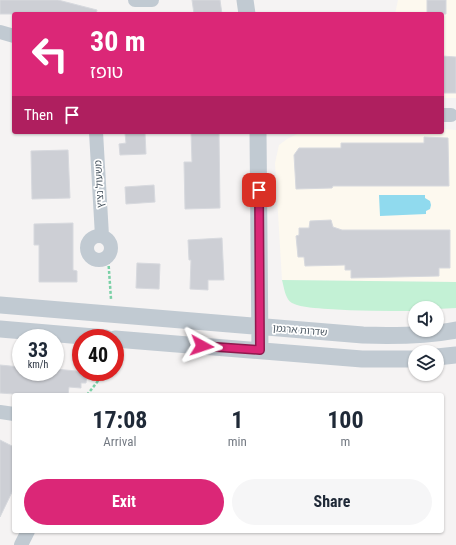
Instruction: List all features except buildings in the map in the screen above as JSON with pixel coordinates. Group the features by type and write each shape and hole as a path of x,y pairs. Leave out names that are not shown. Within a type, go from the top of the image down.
{"street":[{"path":"135,0 152,0"},
{"path":"245,0 247,12"},
{"path":"0,32 12,35"},
{"name":"משעול נציץ","path":"96,134 102,236"},
{"path":"258,134 260,350"},
{"path":"97,236 102,236 108,239 111,250 108,256 102,259 97,259 91,256 88,250 88,245 91,239 97,236"},
{"name":"שדרות ארגמן","path":"0,305 384,336 426,334 456,330"},
{"path":"0,329 72,335"},
{"path":"124,340 362,359 408,359"},
{"path":"444,356 456,354"},
{"path":"0,412 12,414"},
{"path":"21,545 27,533"}],"path":[{"path":"108,256 111,314"},
{"path":"89,393 98,381"}],"shaded area":[{"path":"398,0 456,0 456,98 444,98 444,12 395,12"},
{"path":"444,129 456,130 456,282 282,280 275,163 279,145 297,134 444,134"}],"green space":[{"path":"282,280 456,282 456,308 444,309 444,301 408,301 408,311 339,310 314,308 292,303 285,293"}],"water":[{"path":"379,195 425,195 425,198 430,201 431,205 430,209 426,211 426,214 380,216"}],"route":[{"path":"202,346 260,350 259,190"}]}
